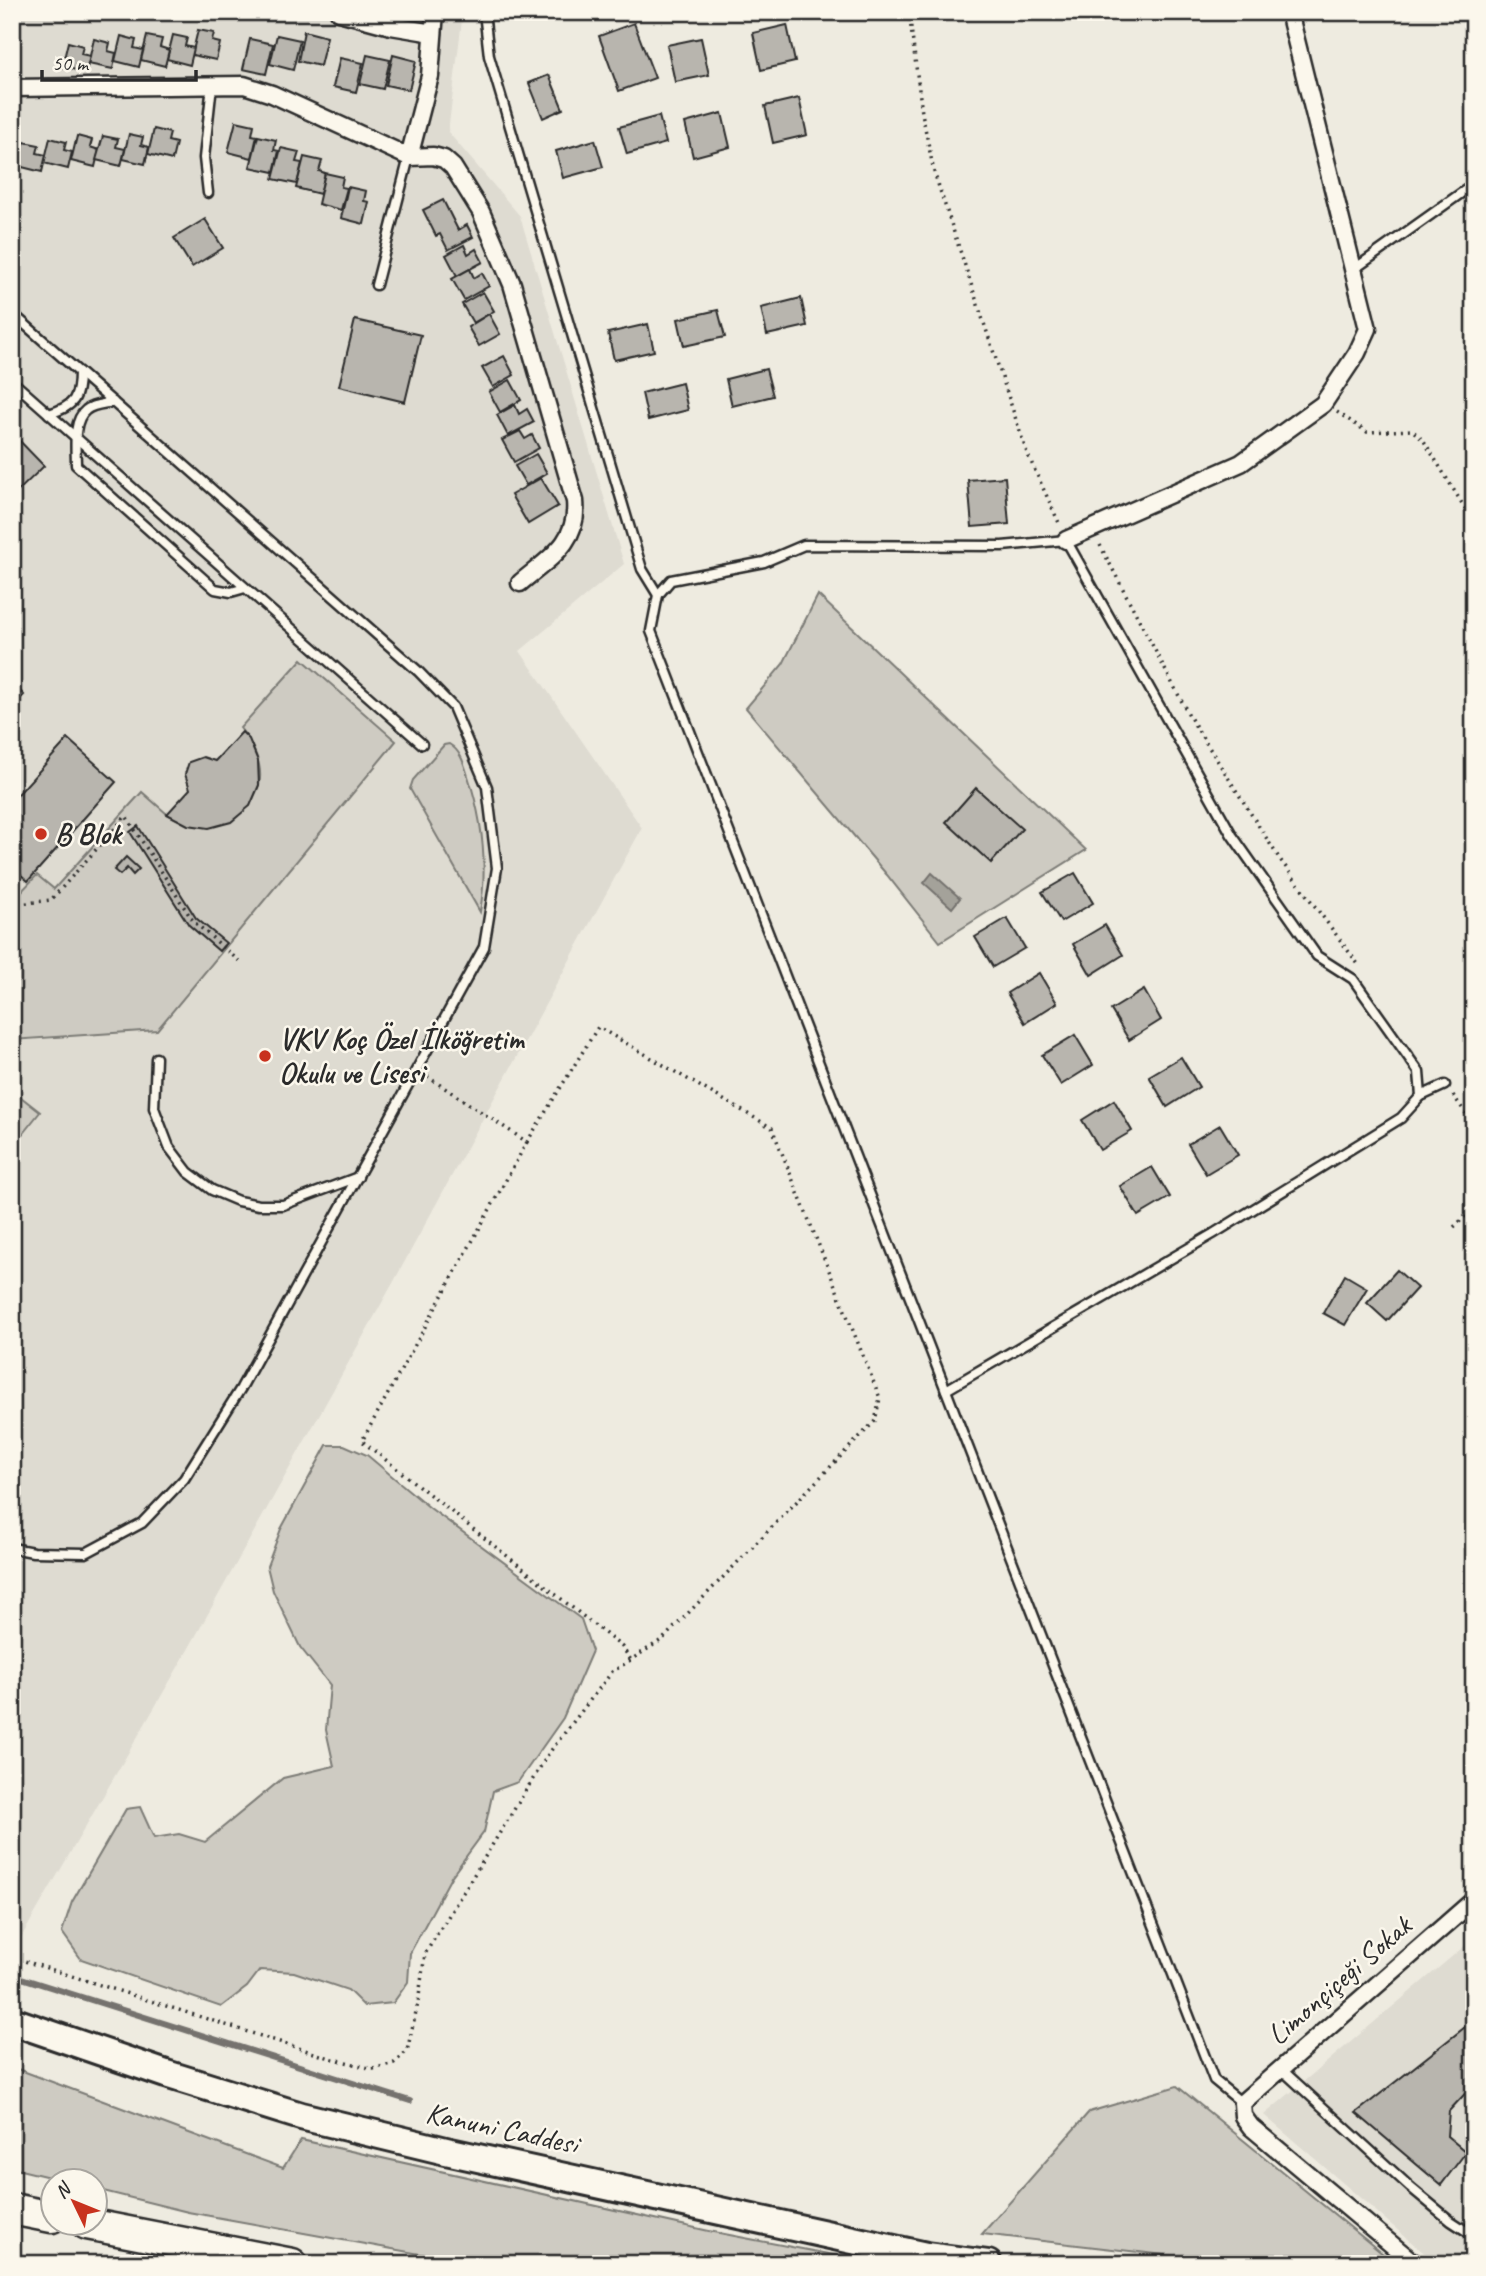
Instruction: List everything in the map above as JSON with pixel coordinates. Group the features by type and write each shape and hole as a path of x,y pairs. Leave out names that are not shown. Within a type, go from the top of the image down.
{"highway":[{"path":"13,2209 38,2214"},
{"path":"108,2228 292,2264"}],"main road":[{"name":"Kanuni Caddesi","path":"12,2021 166,2074 301,2116 446,2151 926,2256 988,2264"}],"street":[{"path":"339,12 391,26 433,33"},
{"path":"409,157 430,76 435,12"},
{"path":"1066,540 1241,463 1323,404 1357,353 1367,328 1289,12"},
{"path":"12,88 236,84 258,89 409,157 433,156 444,159 453,167 481,212 512,284 575,501 574,524 564,544 520,583"},
{"name":"Limonçiçeği Sokak","path":"1242,2103 1474,1900"},
{"path":"1242,2103 1243,2116 1251,2127 1415,2264"}],"lane":[{"path":"484,12 489,56 528,189 642,569 658,595"},
{"path":"208,193 205,141 212,84"},
{"path":"376,285 409,157"},
{"path":"1353,270 1474,184"},
{"path":"12,313 418,671 453,707 487,787 498,868 484,947 241,1388 184,1479 142,1523 86,1553 33,1552 12,1548"},
{"path":"49,414 65,409 75,400 79,389 79,372"},
{"path":"12,381 422,744"},
{"path":"113,402 92,406 84,411 79,420 76,438 76,465 215,589 230,592 245,588"},
{"path":"1242,2103 1214,2080 651,631 658,595 671,580 764,562 804,545 1002,546 1066,540 1232,835 1317,956 1353,979 1419,1072 1421,1096"},
{"path":"156,1058 154,1108 169,1147 188,1172 212,1190 238,1201 259,1205 283,1205 358,1177"},
{"path":"946,1390 1260,1205 1401,1118 1421,1096 1445,1085"},
{"path":"1280,2068 1410,2186 1451,2221 1474,2236"}],"path":[{"path":"909,12 922,113 934,172 1027,453 1066,540"},
{"path":"1323,404 1367,432 1412,430 1424,441 1474,523"},
{"path":"1092,530 1191,719 1279,858 1360,966"},
{"path":"12,905 51,900 126,816 193,921 239,961"},
{"path":"12,1957 373,2070 394,2063 407,2051 425,1954 549,1753 612,1672 631,1660 663,1639 875,1421 880,1398 772,1129 598,1027 527,1142 362,1441 622,1647 631,1660"},
{"path":"417,1069 527,1142"},
{"path":"1445,1085 1474,1125"},
{"path":"1454,1227 1474,1208"}],"shaded area":[{"name":"VKV Koç Özel İlköğretim Okulu ve Lisesi","path":"12,12 463,12 448,132 520,216 624,564 520,651 642,828 393,1283 185,1655 15,1948 12,1947"},
{"path":"818,595 1086,850 940,942 746,708 783,664"},
{"path":"302,659 396,741 157,1030 12,1040 12,889 19,894 37,875 54,889 142,792 167,814 188,825 250,806 259,785 260,770 253,747 240,728"},
{"path":"449,744 463,762 480,826 484,877 480,912 410,789 413,780 444,745"},
{"path":"932,873 960,898 952,908 924,883"},
{"path":"12,1090 40,1112 12,1147"},
{"path":"327,1445 344,1445 367,1455 430,1508 581,1619 592,1651 563,1718 518,1782 493,1791 484,1832 451,1877 410,1953 408,1982 393,2003 364,2006 348,1990 294,1972 260,1970 247,1987 221,2007 81,1959 62,1932 72,1902 126,1809 140,1807 154,1838 179,1834 205,1842 283,1778 334,1766 326,1730 330,1685 300,1647 273,1591 267,1566 281,1529"},
{"path":"1474,1938 1474,2126 1469,2131 1474,2135 1474,2264 1437,2264 1264,2115"},
{"path":"12,2067 283,2168 301,2140 709,2231 880,2264 475,2264 188,2212 108,2192 108,2168 38,2168 38,2174 12,2168"},
{"path":"1177,2086 1394,2264 1243,2264 982,2234 1089,2112"}],"building":[{"path":"634,23 655,78 619,91 599,36"},
{"path":"787,25 795,62 761,70 753,33"},
{"path":"198,30 214,33 212,41 220,43 216,60 192,55"},
{"path":"304,31 327,37 320,66 298,61"},
{"path":"173,35 187,38 185,46 194,48 190,65 167,59"},
{"path":"277,35 300,40 293,70 270,64"},
{"path":"121,36 136,40 134,48 143,50 139,67 115,61"},
{"path":"147,36 162,39 160,47 169,50 165,66 141,60"},
{"path":"701,38 709,75 675,82 667,45"},
{"path":"94,39 110,43 108,51 116,53 113,69 88,64"},
{"path":"250,39 273,44 266,74 243,69"},
{"path":"68,42 83,46 81,54 90,56 86,72 62,67"},
{"path":"367,55 390,60 383,89 360,84"},
{"path":"393,55 416,61 409,90 386,85"},
{"path":"340,58 363,63 356,92 333,87"},
{"path":"549,75 563,109 543,118 529,83"},
{"path":"799,98 807,135 773,143 765,106"},
{"path":"722,113 730,147 693,157 685,123"},
{"path":"659,116 666,143 627,154 619,127"},
{"path":"236,121 254,125 252,135 257,136 252,158 228,152"},
{"path":"154,129 170,133 168,141 176,143 172,160 148,154"},
{"path":"129,134 143,137 141,145 149,147 145,164 123,159"},
{"path":"77,136 92,140 90,147 99,150 95,167 71,161"},
{"path":"103,136 118,139 116,147 125,149 121,166 96,160"},
{"path":"258,136 276,140 274,150 279,151 274,172 250,167"},
{"path":"50,138 66,142 64,150 72,152 68,169 44,163"},
{"path":"595,140 603,167 563,178 556,151"},
{"path":"24,142 39,145 37,153 46,155 42,172 18,166"},
{"path":"281,148 299,152 296,162 302,163 297,184 273,179"},
{"path":"304,157 322,161 319,171 325,173 320,194 296,188"},
{"path":"325,173 343,177 341,187 347,188 341,210 318,204"},
{"path":"348,187 366,191 364,201 369,202 364,224 341,218"},
{"path":"443,200 458,230 467,225 473,237 448,250 440,234 436,236 423,210"},
{"path":"205,219 223,248 192,267 174,238"},
{"path":"464,245 468,254 476,249 483,262 457,276 446,255"},
{"path":"470,269 474,278 482,273 489,286 464,300 452,279"},
{"path":"483,292 494,311 473,323 462,304"},
{"path":"801,298 807,326 767,335 761,308"},
{"path":"718,310 725,337 684,346 678,319"},
{"path":"489,314 500,334 479,346 468,327"},
{"path":"355,320 421,335 405,402 339,386"},
{"path":"648,324 654,351 614,360 608,333"},
{"path":"504,356 514,375 493,387 482,368"},
{"path":"766,369 773,396 732,406 726,379"},
{"path":"510,380 521,400 500,412 489,392"},
{"path":"682,383 688,410 648,420 642,393"},
{"path":"515,405 519,414 527,409 534,422 508,436 497,415"},
{"path":"520,431 525,439 532,435 539,448 514,462 502,440"},
{"path":"12,433 44,466 12,497"},
{"path":"536,454 547,473 526,485 515,466"},
{"path":"1005,477 1009,524 972,527 968,480"},
{"path":"541,478 558,506 528,524 511,495"},
{"path":"12,683 24,695 12,707"},
{"path":"242,732 249,739 258,761 259,785 250,806 231,822 209,828 188,825 167,814 190,789 185,774 189,762 203,757 215,761"},
{"name":"B Blok","path":"68,739 116,782 28,881 12,867 12,801"},
{"path":"976,788 1022,829 991,863 946,822"},
{"path":"138,826 196,918 226,943 219,951 189,925 130,832"},
{"path":"126,857 139,869 133,875 127,868 120,875 114,870"},
{"path":"1075,873 1093,903 1061,922 1042,892"},
{"path":"1007,918 1025,948 993,967 975,937"},
{"path":"1105,925 1123,955 1091,975 1073,944"},
{"path":"1039,973 1057,1003 1025,1023 1007,993"},
{"path":"1144,990 1161,1020 1129,1040 1111,1010"},
{"path":"1075,1035 1093,1065 1061,1085 1042,1055"},
{"path":"1181,1057 1199,1087 1167,1107 1149,1076"},
{"path":"1114,1100 1132,1131 1100,1150 1082,1120"},
{"path":"1220,1125 1238,1155 1206,1174 1188,1144"},
{"path":"1152,1167 1170,1197 1138,1216 1120,1186"},
{"path":"1397,1270 1417,1288 1387,1321 1367,1303"},
{"path":"1345,1275 1367,1288 1345,1325 1323,1313"},
{"path":"1474,2020 1474,2084 1449,2111 1447,2136 1466,2152 1441,2185 1356,2113"}],"waterway":[{"path":"12,1975 410,2101"}],"place":[{"name":"B Blok","path":"41,834"},
{"name":"VKV Koç Özel İlköğretim Okulu ve Lisesi","path":"265,1056"}]}
